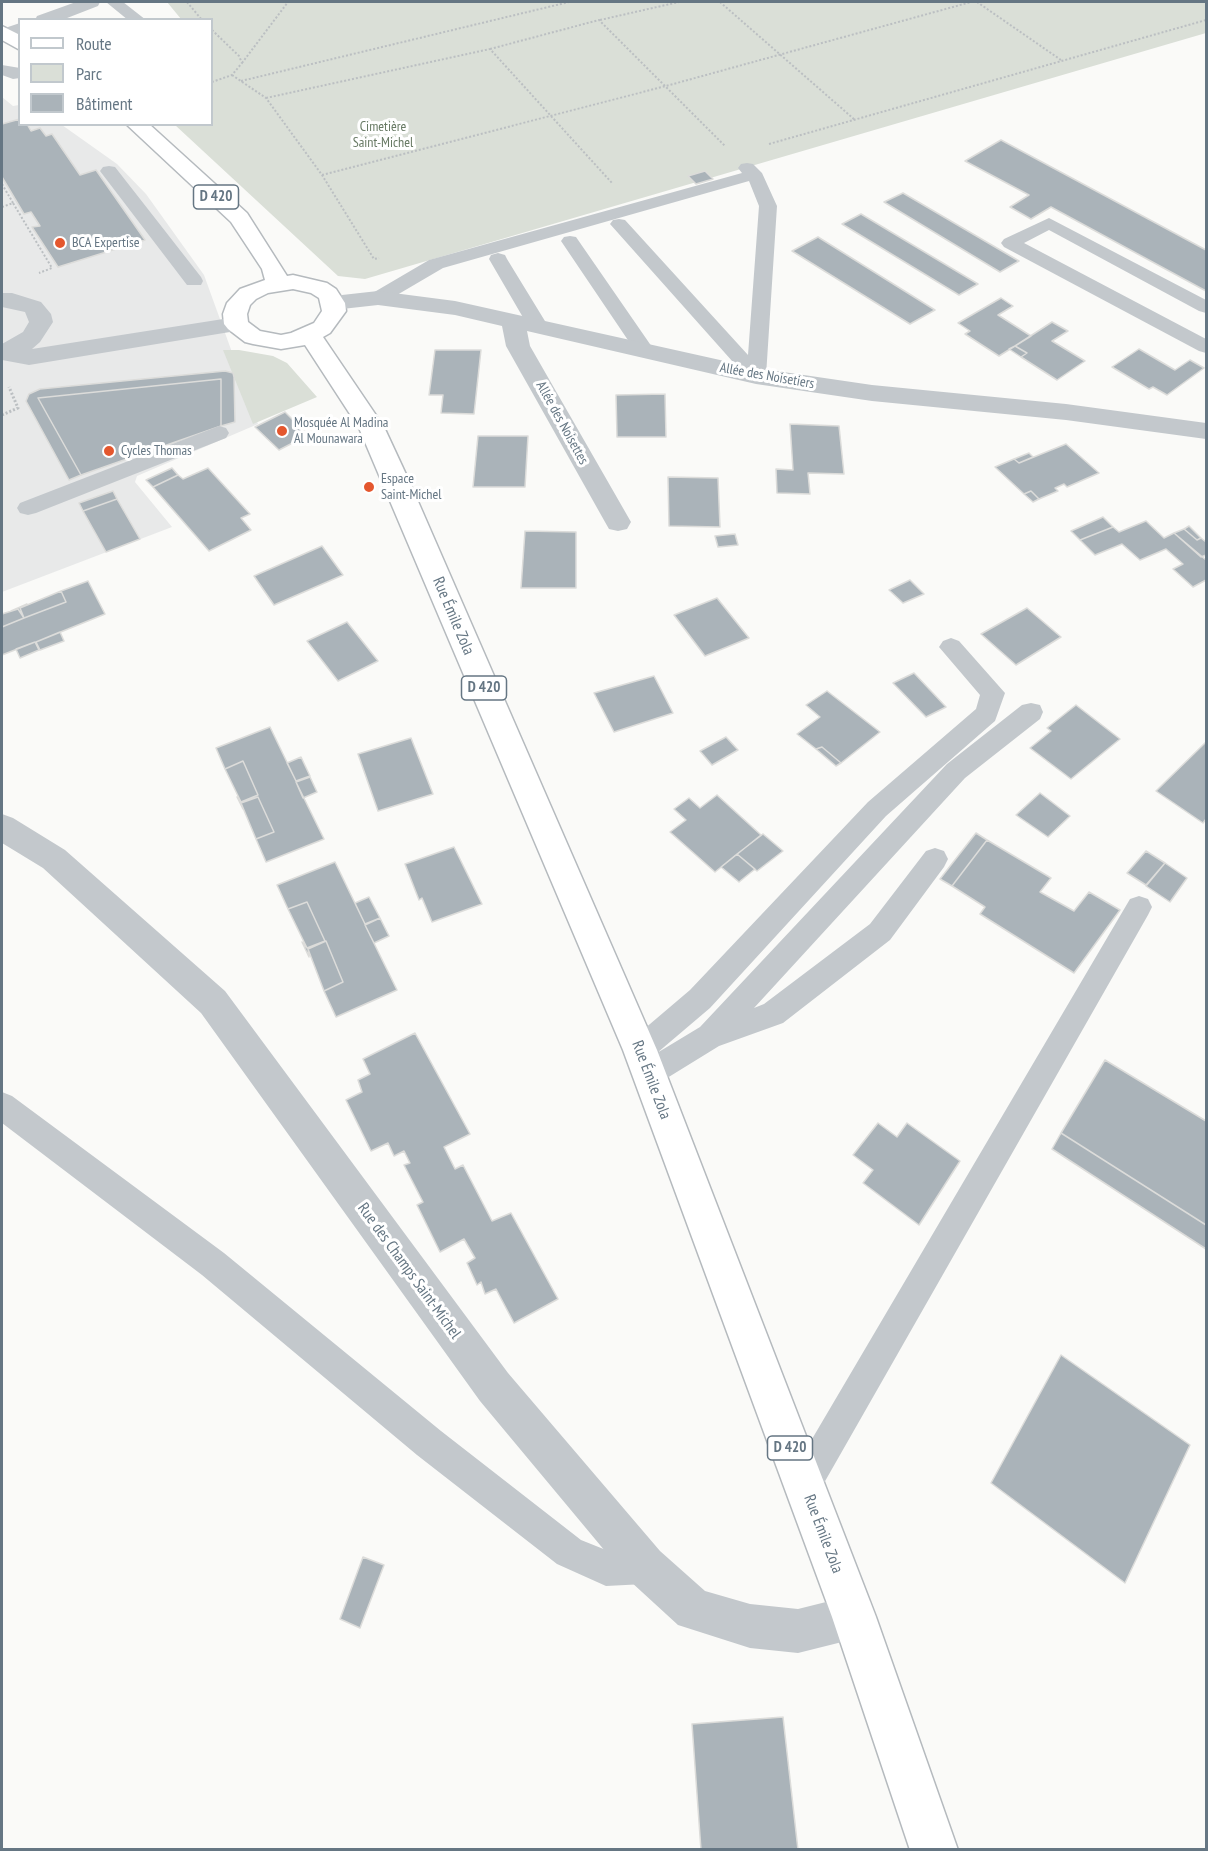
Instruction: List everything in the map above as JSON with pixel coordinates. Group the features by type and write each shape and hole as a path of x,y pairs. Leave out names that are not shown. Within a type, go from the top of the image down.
{"main road":[{"name":"D 420","path":"138,126 239,218 273,269 278,283"},
{"path":"293,282 313,286 328,294 333,303 334,311 329,320 310,335 281,342 253,337 243,332 236,324 235,314 239,303 248,294 278,283 293,282"},
{"name":"Rue Émile Zola","path":"310,335 371,428 397,483 645,1062 854,1617 934,1850"}],"street":[{"path":"49,18 91,2"},
{"name":"Allée des Noisetiers","path":"333,303 378,298 456,308 756,376 872,393 1078,413 1206,431"},
{"path":"2,300 25,303 33,307 39,314 40,322 33,337 2,353"},
{"name":"Allée des Noisettes","path":"513,321 518,346 618,522"},
{"path":"40,322 68,333 122,342"},
{"path":"2,353 29,357 236,324"},
{"name":"Rue des Champs Saint-Michel","path":"2,826 54,859 213,1002 494,1387 645,1566 693,1610 750,1626 798,1631 854,1617"}],"lane":[{"path":"114,2 136,18"},
{"path":"2,70 18,73"},
{"path":"109,171 194,281"},
{"path":"378,298 436,264 750,171 768,206 756,376"},
{"path":"1206,307 1049,223 1010,243 1206,347"},
{"path":"619,224 756,376"},
{"path":"570,241 645,351"},
{"path":"498,259 538,326"},
{"path":"28,508 219,433"},
{"path":"645,1062 700,999 877,809 986,714 993,693 951,647"},
{"path":"710,1036 956,771 1031,712"},
{"path":"645,1062 773,1014 880,932 935,859"},
{"path":"804,1485 1139,907"},
{"path":"2,1106 213,1264 429,1443 569,1551 606,1568 645,1566"}],"path":[{"path":"187,2 200,18"},
{"path":"213,82 232,75 288,2"},
{"path":"241,81 569,2"},
{"path":"266,98 490,49 679,2"},
{"path":"720,2 855,120"},
{"path":"322,176 666,86 971,2"},
{"path":"977,2 1062,61"},
{"path":"766,145 1206,20"},
{"path":"599,21 726,147"},
{"path":"213,31 239,56 242,63"},
{"path":"490,49 616,188"},
{"path":"232,75 266,98 322,176 374,259 386,256"},
{"path":"2,184 52,268 39,273"},
{"path":"2,207 13,203"}],"shaded area":[{"path":"2,97 13,106 18,105 18,126 63,126 117,164 146,194 204,275 258,424 137,476 135,482 172,527 2,592"}],"green space":[{"name":"Cimetière Saint-Michel","path":"167,2 1206,2 1206,33 365,279 338,276 176,126 213,126 213,18 180,18"},
{"path":"223,350 239,350 273,356 287,363 317,397 253,424"}],"building":[{"path":"18,120 18,126 28,126 31,131 40,128 46,136 52,134 80,175 96,170 145,240 58,267 32,227 40,226 31,212 24,214 2,177 2,124"},
{"path":"1001,140 1206,250 1206,291 1051,207 1031,219 1010,207 1029,195 965,161"},
{"path":"705,171 713,179 696,184 688,176"},
{"path":"903,193 1019,261 1000,272 884,202"},
{"path":"861,214 978,284 959,295 842,224"},
{"path":"818,237 935,310 910,324 792,251"},
{"path":"1001,298 1013,306 998,315 1031,336 999,356 965,334 970,331 958,323"},
{"path":"1052,322 1068,331 1052,341 1085,361 1057,380 1021,357 1027,353 1015,346"},
{"path":"1015,346 1027,353 1021,357 1009,349"},
{"path":"1139,349 1175,370 1190,360 1204,368 1167,395 1153,387 1149,389 1112,367"},
{"path":"435,350 481,350 474,414 441,413 443,395 429,395"},
{"path":"225,371 233,373 234,377 235,422 221,426 221,379 38,398 81,475 69,480 26,401 29,394 40,389"},
{"name":"Cycles Thomas","path":"221,379 221,426 81,475 38,398"},
{"path":"665,394 666,437 617,437 616,395"},
{"name":"Mosquée Al Madina Al Mounawara","path":"285,412 308,435 279,450 255,427"},
{"path":"790,424 839,426 844,474 808,473 810,494 777,493 776,469 793,470"},
{"path":"478,436 528,436 525,487 473,487"},
{"path":"1066,444 1099,473 1067,487 1064,484 1055,488 1058,491 1039,499 1031,491 1024,494 995,467 1014,459 1019,463"},
{"path":"1029,453 1033,457 1019,463 1014,459"},
{"path":"172,468 178,475 153,487 146,480"},
{"path":"208,468 250,514 241,518 251,530 209,551 153,487 178,475 183,479"},
{"path":"668,477 718,478 720,527 669,526"},
{"path":"113,491 117,499 83,511 79,503"},
{"path":"1031,491 1039,499 1033,502 1024,494"},
{"path":"117,499 140,539 106,552 83,511"},
{"path":"1103,517 1113,527 1080,540 1071,531"},
{"path":"1146,521 1164,538 1174,533 1206,560 1206,580 1193,587 1173,569 1183,564 1166,549 1140,560 1122,544 1095,555 1080,540 1113,527 1119,532"},
{"path":"1189,526 1201,538 1197,540 1184,529"},
{"path":"1184,529 1197,540 1201,538 1206,542 1206,555 1201,557 1174,533"},
{"path":"525,531 576,532 576,588 521,588"},
{"path":"735,534 738,545 718,547 715,536"},
{"path":"322,546 343,575 274,605 254,576"},
{"path":"910,580 924,594 903,603 889,590"},
{"path":"88,581 105,614 36,642 40,650 35,642 2,655 2,627 66,602 61,591"},
{"path":"61,591 66,602 24,618 20,608"},
{"path":"717,598 749,638 705,656 674,615"},
{"path":"1027,608 1061,637 1016,665 981,634"},
{"path":"18,609 24,618 2,627 2,614"},
{"path":"347,622 378,661 338,681 307,641"},
{"path":"60,632 64,641 40,650 36,642"},
{"path":"35,642 39,650 20,658 16,649"},
{"path":"914,673 946,707 926,717 893,683"},
{"path":"654,676 673,713 614,732 594,693"},
{"path":"827,691 880,732 841,763 822,747 816,749 797,734 820,717 806,705"},
{"path":"1076,705 1120,739 1071,779 1030,748 1051,731 1047,728"},
{"path":"270,727 296,781 310,776 296,782 324,839 266,862 256,839 274,832 258,797 241,803 243,809 237,797 241,802 258,795 243,761 225,769 216,748"},
{"path":"726,737 738,750 712,765 700,751"},
{"path":"411,738 433,794 378,811 358,754"},
{"path":"1206,742 1206,819 1203,823 1156,791"},
{"path":"822,747 841,763 836,766 816,749"},
{"path":"301,757 310,776 296,781 287,763"},
{"path":"243,761 258,795 241,802 225,769"},
{"path":"310,777 317,792 303,798 296,782"},
{"path":"1040,793 1070,816 1048,837 1016,815"},
{"path":"717,795 761,835 715,872 670,832 686,820 674,809 689,798 700,808"},
{"path":"258,797 274,832 256,839 241,803"},
{"path":"976,833 987,840 952,886 940,879"},
{"path":"763,834 783,851 757,871 737,854"},
{"path":"987,840 1051,878 1040,892 1074,911 1089,892 1120,910 1074,973 980,914 985,907 952,886"},
{"path":"454,847 482,904 432,922 422,898 419,900 405,864"},
{"path":"1146,851 1165,863 1146,885 1127,873"},
{"path":"737,854 755,869 739,882 721,867"},
{"path":"335,862 365,924 380,918 365,925 397,990 336,1017 324,991 343,982 326,941 308,949 309,957 302,942 307,948 325,941 307,902 288,909 277,885"},
{"path":"1165,863 1187,878 1170,902 1146,886"},
{"path":"369,897 380,918 365,924 355,903"},
{"path":"307,902 325,941 307,948 288,909"},
{"path":"380,918 389,936 374,943 365,925"},
{"path":"326,941 343,982 324,991 308,949"},
{"path":"415,1033 470,1134 444,1147 455,1169 463,1165 492,1221 511,1213 558,1299 514,1323 496,1289 485,1294 481,1282 477,1285 467,1263 475,1258 464,1239 440,1252 417,1205 423,1202 404,1165 410,1163 404,1151 394,1156 388,1143 371,1151 346,1100 362,1092 358,1080 370,1074 363,1059"},
{"path":"1105,1060 1206,1121 1206,1225 1061,1133"},
{"path":"878,1123 897,1137 907,1123 960,1161 919,1225 863,1183 873,1170 853,1155"},
{"path":"1061,1133 1206,1225 1206,1249 1052,1149"},
{"path":"1061,1355 1190,1445 1125,1583 991,1483"},
{"path":"363,1557 384,1565 360,1628 340,1619"},
{"path":"783,1717 798,1850 701,1850 692,1724"}],"place":[{"name":"BCA Expertise","path":"60,243"},
{"name":"Mosquée Al Madina Al Mounawara","path":"282,431"},
{"name":"Cycles Thomas","path":"109,451"},
{"name":"Espace Saint-Michel","path":"369,487"}]}
